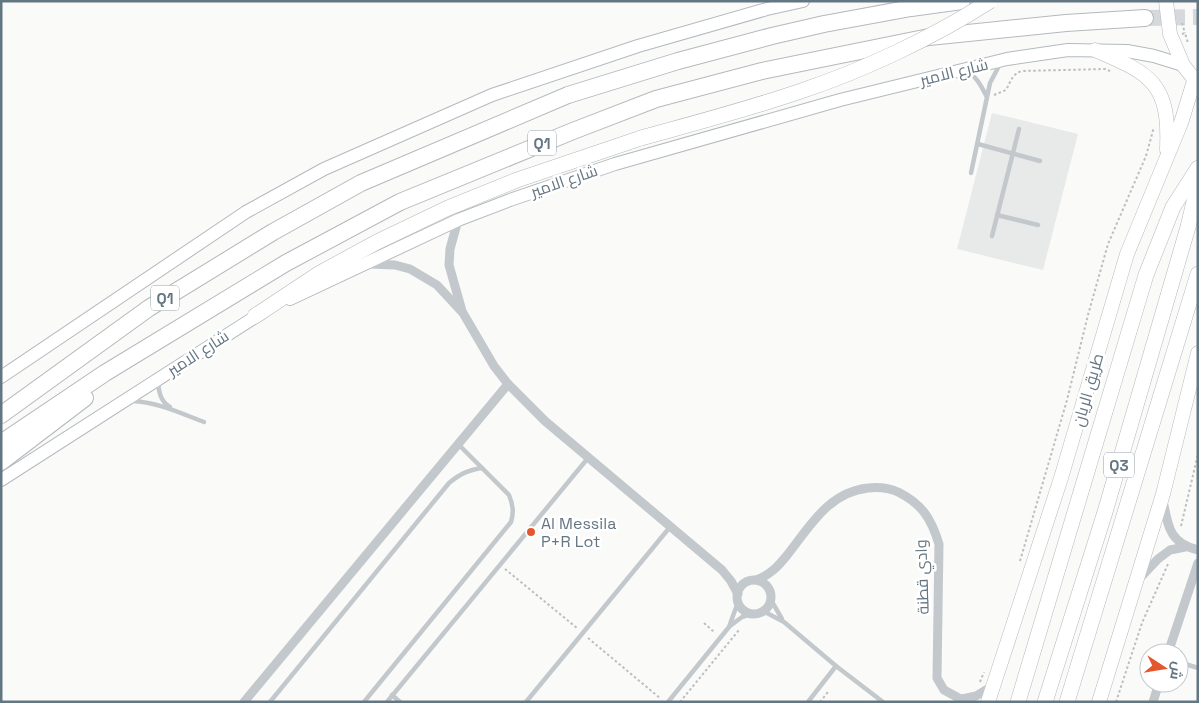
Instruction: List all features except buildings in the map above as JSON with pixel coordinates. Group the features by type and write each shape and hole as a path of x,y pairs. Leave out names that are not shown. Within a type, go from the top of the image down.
{"highway":[{"name":"Q1","path":"4,411 149,308 272,232 361,183 468,137 568,95 678,61 824,24 962,1"},
{"path":"255,316 320,273 377,242 448,208 518,180 641,138 803,91 905,47 990,1"},
{"name":"شارع الامير","path":"1,443 105,373 286,263 400,202 572,131 656,99 762,71 929,37 1066,23 1145,18"},
{"path":"1018,702 1146,275 1173,207 1198,168"},
{"name":"Q3","path":"1045,702 1105,512 1188,227 1198,185"},
{"name":"Q3","path":"1067,702 1198,274"},
{"path":"1,462 80,403 94,389 105,373"}],"main road":[{"path":"1,377 246,212 324,169 492,95 638,46 772,5 803,1"},
{"path":"1166,1 1170,34 1184,66 1196,82"},
{"path":"1095,50 1129,64 1155,85 1162,98 1166,117 1168,139 1165,164"},
{"name":"شارع الامير","path":"1,480 255,316 458,220 615,164 840,100 1007,59 1044,53 1095,50 1128,51 1154,56 1184,66"},
{"name":"طريق الريان","path":"988,702 1061,478 1127,254 1165,164 1196,82"},
{"path":"1099,702 1137,582 1162,494 1198,353"},
{"path":"1189,386 1198,364"}],"street":[{"path":"458,220 450,249 449,265 463,313"},
{"path":"363,265 395,265 410,269 437,285 463,313 494,366 508,384 545,422 722,570 731,581 743,610 751,614 767,608 771,600 770,590 762,582 735,577 722,570"},
{"path":"244,702 508,384"},
{"name":"وادي قطنة","path":"753,581 768,575 777,567 816,518 830,502 840,495 857,489 875,487 893,490 910,498 924,510 934,526 939,544 937,678 944,690 964,700"},
{"path":"1162,494 1176,545"},
{"path":"1176,545 1198,550"},
{"path":"1137,582 1158,559 1176,545"},
{"path":"1171,643 1198,563"},
{"name":"وادي قطنة","path":"770,590 772,578 777,567"},
{"path":"738,598 740,588 753,581"},
{"path":"964,700 994,686"}],"lane":[{"path":"972,174 990,83 1002,61"},
{"path":"961,70 972,74 987,97"},
{"path":"992,236 1019,129"},
{"path":"978,144 1040,160"},
{"path":"997,215 1038,225"},
{"path":"157,380 162,399 166,405 177,412"},
{"path":"126,401 161,405 204,422"},
{"path":"364,702 510,522 513,504 510,495 458,444"},
{"path":"387,702 588,458"},
{"path":"270,702 449,483 469,469 482,468"},
{"path":"526,702 670,527"},
{"path":"729,627 738,598"},
{"path":"771,600 784,622"},
{"path":"763,611 784,622 836,666 883,702"},
{"path":"668,702 729,627 742,617 751,614"},
{"path":"808,702 836,666"},
{"path":"392,695 400,702"}],"path":[{"path":"987,97 1004,92 1011,78 1016,73 1022,71 1105,69 1113,72"},
{"path":"1020,562 1067,400 1108,244 1146,156 1154,127 1154,120"},
{"path":"1116,702 1142,623 1176,545 1198,454"},
{"path":"704,623 714,632 710,637"},
{"path":"680,702 740,628"},
{"path":"964,700 980,681 987,664"},
{"path":"820,702 828,692"},
{"path":"657,702 660,698"}],"shaded area":[{"path":"992,113 1078,134 1043,270 957,249"}],"tunnel":[{"path":"1145,18 1198,17"}],"place":[{"name":"Al Messila P+R Lot","path":"531,532"}]}
